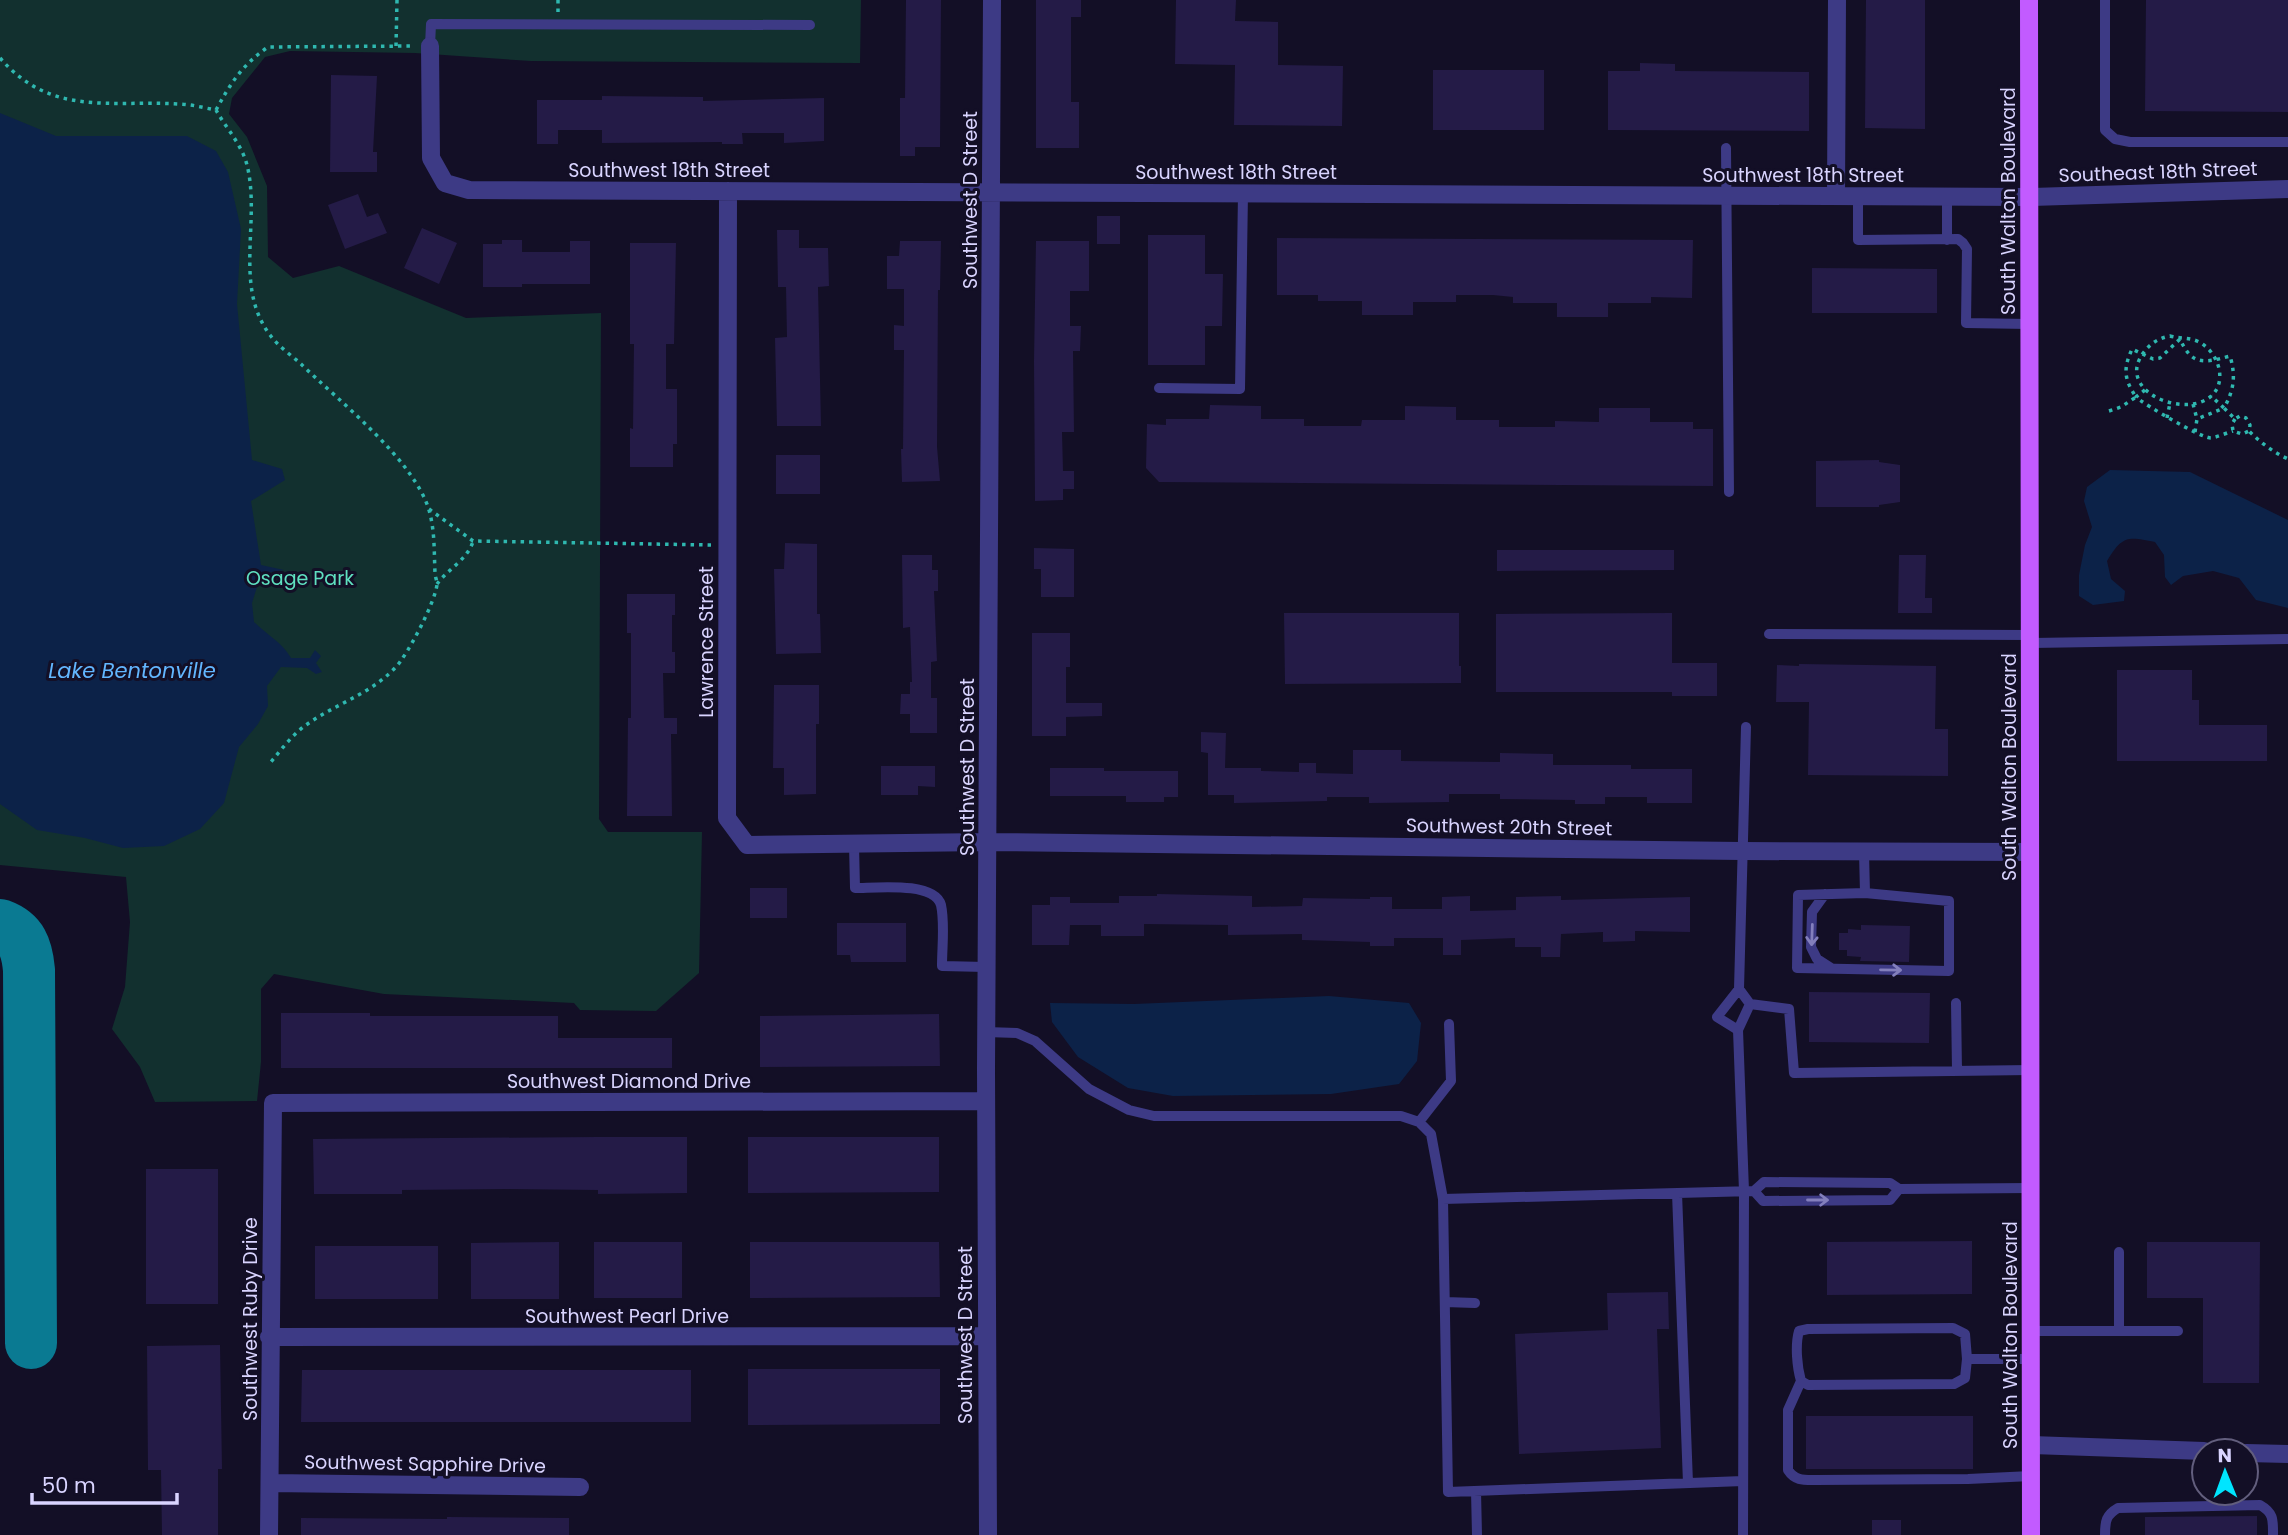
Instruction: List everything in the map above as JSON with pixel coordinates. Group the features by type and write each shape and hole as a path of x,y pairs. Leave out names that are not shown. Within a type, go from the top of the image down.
{"main road":[{"name":"South Walton Boulevard","path":"2029,0 2031,1535"}],"street":[{"name":"Southwest D Street","path":"988,1535 986,967 992,0"},
{"path":"1836,196 1837,0"},
{"name":"Southwest 18th Street","path":"430,46 430,158 445,183 469,190 2029,197"},
{"name":"Southeast 18th Street","path":"2029,197 2288,189"},
{"name":"Lawrence Street","path":"728,191 727,818 747,845 987,842"},
{"name":"Southwest 20th Street","path":"987,842 2030,852"},
{"name":"Southwest Diamond Drive","path":"273,1102 986,1101"},
{"name":"Southwest Ruby Drive","path":"269,1535 273,1102"},
{"name":"Southwest Pearl Drive","path":"269,1337 986,1336"},
{"path":"2031,1445 2190,1451"},
{"path":"2260,1453 2288,1454"},
{"name":"Southwest Sapphire Drive","path":"270,1483 580,1487"}],"lane":[{"path":"2105,0 2105,130 2115,139 2130,142 2288,142"},
{"path":"430,46 430,24 810,25"},
{"path":"1726,148 1729,492"},
{"path":"1159,388 1240,389 1243,193"},
{"path":"1858,196 1858,240 1958,239 1963,243 1967,249 1966,323 2029,324"},
{"path":"1947,196 1947,240"},
{"path":"1769,634 2030,639 2288,639"},
{"path":"1746,727 1739,989 1749,1004 1789,1009 1794,1073 2031,1070"},
{"path":"854,844 855,888 915,888 937,895 941,906 942,965 986,967"},
{"path":"1864,852 1865,893"},
{"path":"1865,893 1949,901 1949,971 1797,968 1798,895 1865,893"},
{"path":"1825,894 1812,912 1811,947 1817,959 1833,969"},
{"path":"1738,1030 1717,1017 1739,989"},
{"path":"1956,1003 1957,1071"},
{"path":"1743,1535 1749,1191 1738,1030 1749,1004"},
{"path":"1419,1122 1451,1081 1449,1024"},
{"path":"986,1032 1017,1033 1035,1041 1089,1089 1129,1110 1154,1116 1401,1116 1419,1122 1431,1135 1443,1199 1448,1492 1743,1481"},
{"path":"1443,1199 1749,1191 1764,1182 1890,1183 1899,1189 2031,1188"},
{"path":"1749,1191 1763,1201 1890,1200 1899,1189"},
{"path":"1677,1193 1688,1483"},
{"path":"2119,1252 2119,1331"},
{"path":"1445,1302 1475,1303"},
{"path":"1801,1381 1808,1385 1954,1384 1965,1378 1967,1359 1965,1335 1953,1328 1799,1331 1797,1337 1801,1381 1788,1410 1788,1470 1792,1477 1800,1480 2031,1476"},
{"path":"2031,1331 2178,1331"},
{"path":"1967,1359 2031,1359"},
{"path":"1476,1491 1478,1535"},
{"path":"2105,1535 2105,1521 2109,1513 2118,1508 2260,1505 2269,1510 2273,1518 2273,1535"}],"path":[{"path":"396,46 397,0"},
{"path":"216,110 230,84 250,59 268,47 430,46"},
{"path":"0,58 12,71 45,93 77,102 180,104 216,110"},
{"path":"216,110 239,145 247,163 251,192 251,285 255,306 271,335 390,449 414,481 429,509 436,549 437,584"},
{"path":"2162,337 2189,338 2199,342 2217,360 2221,375 2219,386 2211,396 2193,404 2169,403 2145,390 2138,381 2136,371 2142,354 2149,345 2162,337"},
{"path":"2180,339 2160,358 2153,359 2132,349 2124,375 2136,397 2167,418 2211,438 2233,431 2242,434 2249,431"},
{"path":"2180,339 2192,357 2202,362 2230,356 2234,370 2234,385 2224,408 2197,419"},
{"path":"2109,411 2122,407 2145,390"},
{"path":"2211,396 2235,419"},
{"path":"2167,418 2169,403"},
{"path":"2193,404 2197,419 2196,432"},
{"path":"2233,431 2232,424 2240,416 2246,418 2250,425 2249,431"},
{"path":"2249,431 2275,453 2288,459"},
{"path":"429,509 473,541 727,545"},
{"path":"270,763 307,724 371,690 397,667 419,632 437,584 471,549 473,541"}],"green space":[{"name":"Osage Park","path":"0,0 861,0 860,63 531,61 415,53 290,51 265,57 232,98 229,114 247,137 267,186 268,257 293,278 339,266 466,318 601,313 599,819 608,832 702,832 699,973 656,1011 580,1010 574,1003 384,994 274,974 261,989 261,1062 257,1101 155,1102 140,1067 112,1029 125,987 130,922 126,877 0,865"}],"water":[{"name":"Lake Bentonville","path":"0,113 56,136 187,136 216,151 228,172 241,229 237,304 252,460 282,469 285,480 251,501 261,565 284,570 261,574 252,603 254,622 279,643 291,658 310,658 315,650 321,656 316,663 322,672 316,674 307,668 281,667 267,686 268,706 258,724 239,747 224,803 200,829 164,846 123,848 37,830 0,804"},
{"path":"2110,470 2190,472 2288,520 2288,608 2256,600 2239,578 2213,571 2183,576 2171,585 2165,577 2164,555 2155,542 2138,539 2121,542 2107,561 2111,579 2125,591 2124,601 2093,605 2079,596 2079,575 2092,527 2084,501 2087,487"},
{"path":"1329,996 1409,1003 1421,1023 1417,1061 1399,1084 1331,1094 1173,1096 1128,1088 1078,1057 1052,1022 1050,1003 1134,1004"}],"building":[{"path":"906,0 941,0 940,147 915,147 915,156 900,156 900,98 905,98"},
{"path":"1036,0 1081,0 1081,17 1071,17 1071,102 1079,102 1079,148 1036,148"},
{"path":"1176,0 1236,0 1235,21 1278,22 1278,65 1343,66 1342,126 1234,125 1235,65 1175,64"},
{"path":"1866,0 1925,0 1925,129 1865,128"},
{"path":"2146,0 2288,0 2288,112 2145,111"},
{"path":"1640,63 1675,64 1675,71 1809,72 1809,131 1608,130 1608,71 1640,71"},
{"path":"1433,70 1544,70 1544,130 1433,130"},
{"path":"331,75 377,76 373,152 377,152 377,172 330,172"},
{"path":"602,96 703,97 703,101 824,98 824,141 784,143 784,133 742,133 743,144 602,143 602,130 558,130 558,144 537,144 537,100 602,100"},
{"path":"358,194 367,217 378,213 387,233 345,249 328,205"},
{"path":"1097,216 1120,216 1120,244 1097,244"},
{"path":"422,228 457,243 439,284 404,268"},
{"path":"777,230 799,230 799,248 828,248 829,286 818,287 821,426 777,426 775,338 787,337 786,287 778,287"},
{"path":"1148,235 1205,235 1205,274 1223,274 1222,326 1205,326 1205,365 1148,365"},
{"path":"1277,238 1693,240 1692,298 1651,297 1651,303 1608,303 1608,317 1557,317 1557,303 1513,303 1513,297 1456,295 1456,302 1413,302 1413,315 1362,315 1362,301 1318,301 1318,295 1277,295"},
{"path":"502,240 522,240 522,252 570,252 570,241 590,241 590,284 483,287 483,244 502,244"},
{"path":"900,241 941,241 937,447 940,481 902,482 904,350 894,350 894,325 904,326 904,289 887,289 887,256 899,256"},
{"path":"1036,241 1089,241 1089,291 1070,291 1070,326 1081,326 1080,351 1073,351 1074,432 1062,432 1063,471 1074,471 1074,489 1063,489 1063,500 1035,501"},
{"path":"630,243 676,243 674,344 666,344 666,389 677,389 677,444 673,444 673,467 630,467 634,344 630,344"},
{"path":"1812,268 1937,269 1937,313 1812,313"},
{"path":"1210,405 1261,406 1261,419 1304,419 1304,426 1361,426 1362,420 1405,420 1405,406 1456,407 1456,420 1499,420 1499,427 1555,427 1555,421 1599,422 1599,408 1650,408 1650,422 1693,422 1693,429 1713,429 1713,486 1159,482 1146,468 1147,424 1166,425 1166,419 1209,419"},
{"path":"776,455 820,455 820,494 776,494"},
{"path":"1879,460 1900,465 1900,502 1879,507 1816,507 1816,461"},
{"path":"785,543 817,544 817,614 820,614 821,653 776,654 774,569 784,569"},
{"path":"1034,548 1074,549 1074,597 1041,597 1041,569 1034,569"},
{"path":"1497,550 1674,550 1674,570 1497,571"},
{"path":"902,555 932,555 932,570 938,570 938,591 934,591 937,661 931,662 931,698 937,698 937,733 910,733 910,714 900,714 901,694 910,694 912,682 910,627 903,628"},
{"path":"1899,555 1926,555 1925,598 1932,598 1932,613 1898,613"},
{"path":"627,594 675,594 672,652 675,652 675,673 663,673 664,718 677,718 677,734 671,734 672,816 627,816 631,633 627,633"},
{"path":"1284,613 1459,613 1461,683 1285,684"},
{"path":"1672,613 1672,663 1717,663 1717,696 1672,696 1672,692 1496,692 1496,614"},
{"path":"1032,633 1070,633 1066,703 1102,703 1102,716 1066,717 1066,736 1032,736"},
{"path":"1777,665 1936,666 1935,729 1948,729 1948,776 1808,775 1809,702 1776,702"},
{"path":"2117,670 2192,670 2192,700 2199,700 2199,725 2267,725 2267,761 2117,761"},
{"path":"774,685 819,685 816,794 784,795 784,768 773,768"},
{"path":"1201,732 1226,733 1225,768 1261,768 1261,771 1299,772 1299,763 1316,763 1316,773 1353,774 1353,750 1401,750 1401,761 1500,762 1500,753 1553,754 1553,765 1631,765 1631,769 1692,769 1692,803 1647,803 1647,797 1605,797 1605,804 1575,804 1575,800 1500,799 1500,794 1449,794 1449,802 1369,803 1369,797 1327,797 1327,801 1234,803 1234,795 1208,795 1208,753 1201,752"},
{"path":"881,766 935,766 935,787 918,786 918,795 881,795"},
{"path":"1050,768 1178,771 1178,797 1164,797 1164,802 1126,802 1126,796 1050,796"},
{"path":"750,888 787,888 787,918 750,918"},
{"path":"1119,896 1252,896 1252,907 1302,906 1303,898 1392,897 1392,909 1442,909 1442,897 1470,896 1470,911 1516,910 1516,897 1561,896 1561,900 1690,897 1690,932 1635,931 1635,941 1603,942 1603,932 1561,934 1560,957 1541,957 1541,947 1515,947 1515,938 1461,940 1461,955 1443,955 1443,938 1394,938 1394,946 1370,946 1370,942 1302,940 1302,934 1228,935 1228,925 1144,924 1144,936 1101,936 1101,925 1070,925 1069,945 1032,945 1032,905 1050,905 1050,897 1070,897 1070,903 1119,903"},
{"path":"837,923 906,923 906,962 851,962 850,955 837,955"},
{"path":"1861,925 1910,926 1909,962 1860,961 1861,957 1847,956 1847,950 1839,950 1839,933 1848,933 1848,929 1861,930"},
{"path":"1809,992 1930,993 1929,1043 1809,1042"},
{"path":"281,1013 558,1016 558,1038 672,1038 672,1068 281,1068"},
{"path":"939,1014 940,1066 760,1067 760,1016"},
{"path":"687,1137 687,1193 598,1194 598,1190 506,1189 402,1190 402,1194 314,1194 313,1139"},
{"path":"748,1137 939,1137 939,1192 748,1193"},
{"path":"146,1169 218,1169 218,1304 146,1304"},
{"path":"1972,1241 1972,1294 1827,1295 1827,1242"},
{"path":"559,1242 559,1299 471,1299 471,1243"},
{"path":"594,1242 682,1242 682,1298 594,1298"},
{"path":"750,1242 939,1242 940,1297 750,1298"},
{"path":"2147,1242 2260,1242 2259,1383 2203,1383 2203,1298 2147,1298"},
{"path":"315,1246 438,1246 438,1299 315,1299"},
{"path":"1668,1292 1669,1329 1657,1329 1661,1448 1519,1454 1515,1334 1608,1330 1607,1293"},
{"path":"220,1345 222,1469 218,1469 218,1535 162,1535 161,1470 148,1470 147,1346"},
{"path":"748,1369 940,1369 940,1424 748,1425"},
{"path":"302,1370 691,1370 691,1422 301,1422"},
{"path":"1806,1416 1973,1416 1973,1469 1806,1469"},
{"path":"2257,1516 2257,1535 2145,1535 2145,1517"},
{"path":"301,1518 569,1518 569,1535 301,1535"},
{"path":"1872,1520 1901,1520 1901,1535 1872,1535"}],"taxiway":[{"path":"0,925 14,932 22,942 29,970 31,1343"}]}
